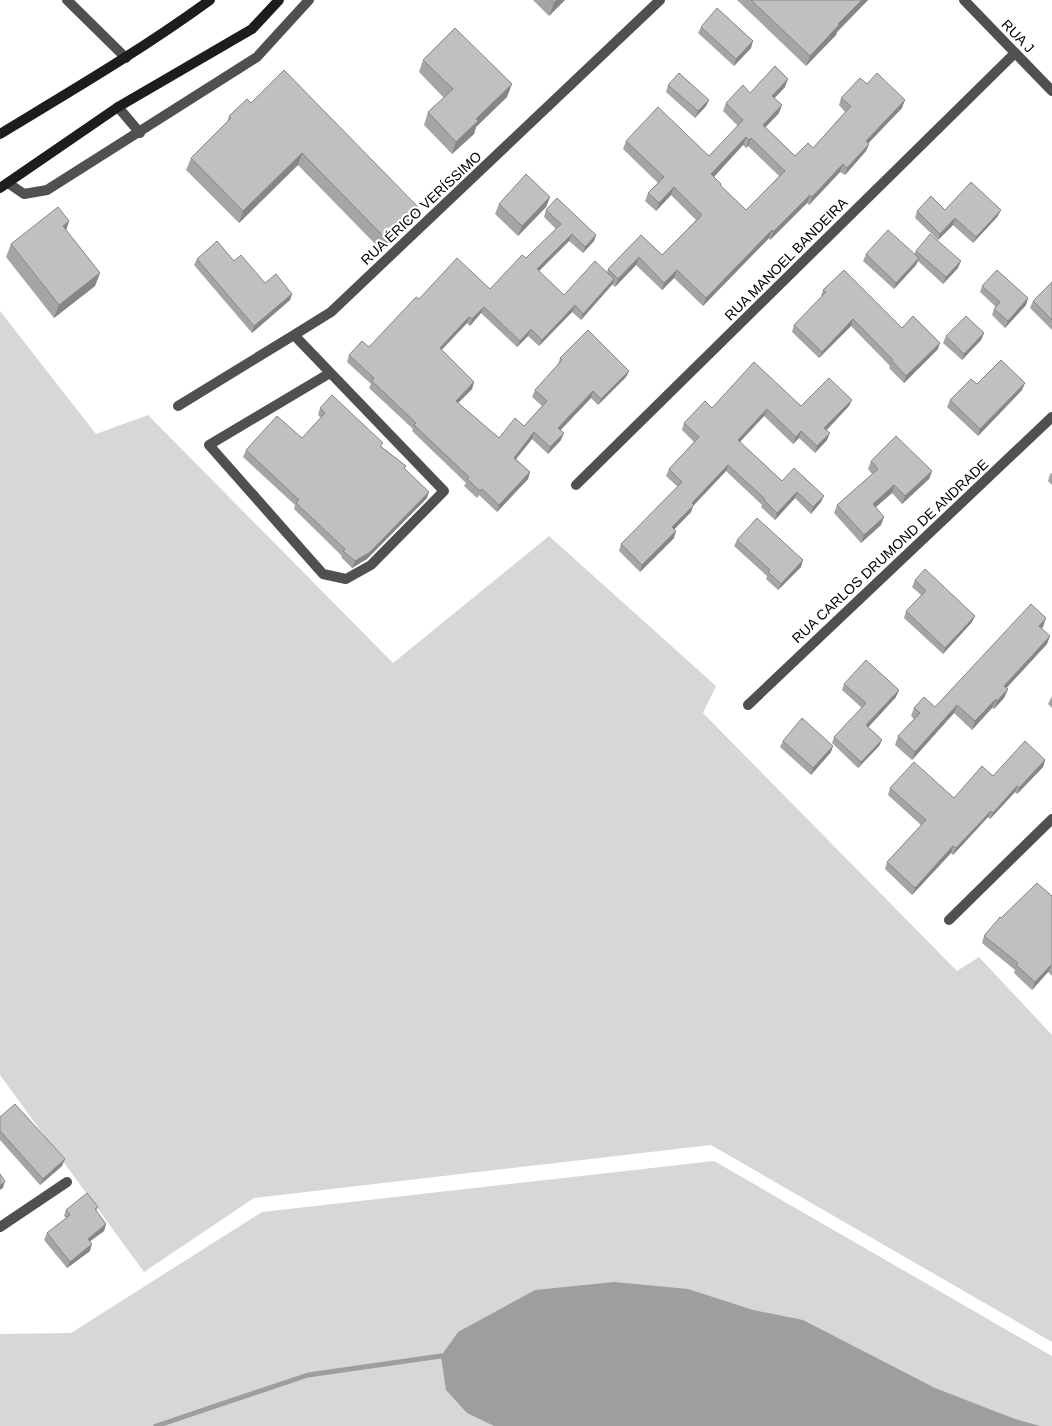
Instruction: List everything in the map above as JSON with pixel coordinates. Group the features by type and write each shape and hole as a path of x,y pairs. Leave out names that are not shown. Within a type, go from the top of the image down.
{"street":[{"path":"67,0 126,58"},
{"path":"0,134 126,58 210,0"},
{"path":"279,0 252,29 118,107 3,182 24,194 47,190 140,133 257,57 310,0"},
{"name":"RUA ÉRICO VERÍSSIMO","path":"178,406 331,312 660,0"},
{"name":"RUA J","path":"964,0 1052,91"},
{"name":"RUA MANOEL BANDEIRA","path":"576,485 1015,52"},
{"path":"118,107 140,133"},
{"path":"294,336 330,373 444,491 371,565 346,580 323,574 209,445 330,373"},
{"name":"RUA CARLOS DRUMOND DE ANDRADE","path":"748,705 1052,417"},
{"path":"949,920 1052,819"},
{"path":"0,1228 66,1182"}],"shaded area":[{"path":"0,311 96,434 148,415 393,663 549,536 716,686 703,713 957,971 979,957 1052,1035 1052,1342 711,1145 254,1198 144,1272 0,1075"},
{"path":"714,1161 1052,1356 1052,1426 0,1426 0,1334 71,1333 262,1212"},
{"path":"614,1282 688,1289 753,1310 803,1320 935,1388 1015,1419 1040,1426 494,1426 467,1413 446,1390 441,1356 458,1332 535,1290"}],"building":[{"path":"751,0 862,0 810,56"},
{"path":"717,8 753,41 736,59 701,27"},
{"path":"455,28 512,84 476,119 478,121 456,142 428,112 453,89 423,60"},
{"path":"775,66 788,79 772,96 782,105 763,125 795,156 808,143 813,148 851,106 841,98 860,78 867,84 877,73 905,100 866,141 869,144 847,168 843,164 812,197 810,195 773,232 772,230 706,298 677,270 664,283 639,257 618,279 608,269 641,235 662,255 702,215 674,187 659,203 648,193 664,177 626,141 658,107 709,156 743,120 726,103 743,85 750,93","holes":["746,137 749,140 751,138 785,171 746,210 711,174"]},
{"path":"284,70 418,207 386,239 302,153 243,211 191,158 231,118 229,116 247,99 251,103"},
{"path":"679,73 709,100 698,111 668,85"},
{"path":"526,174 550,197 522,226 499,204"},
{"path":"971,182 1001,210 976,237 955,218 940,234 917,211 931,196 945,210"},
{"path":"557,198 596,235 585,247 572,234 537,269 564,295 595,261 614,279 583,314 575,305 542,340 531,329 520,341 484,307 472,319 469,317 440,348 474,382 456,401 499,438 515,418 524,426 547,401 535,390 562,360 560,358 588,330 629,371 601,399 593,391 558,428 564,433 550,447 534,432 514,458 530,472 499,505 482,489 480,491 467,479 469,477 414,425 416,423 372,381 374,378 349,355 362,341 369,347 416,297 419,299 457,258 490,289 522,255 526,258 561,224 546,210"},
{"path":"58,207 69,221 63,226 100,273 59,305 11,244"},
{"path":"888,230 919,258 896,283 866,254"},
{"path":"930,234 961,261 946,277 916,251"},
{"path":"217,241 234,261 241,255 265,283 276,274 292,294 254,326 197,259"},
{"path":"844,270 902,328 913,316 940,343 906,376 853,319 822,352 794,325 826,292 823,290"},
{"path":"997,270 1028,298 1008,321 994,309 1000,302 982,286"},
{"path":"1052,282 1052,320 1033,301"},
{"path":"966,316 984,333 964,354 946,336"},
{"path":"1001,360 1025,383 980,429 950,400 971,379 977,384"},
{"path":"754,362 801,406 829,378 852,400 824,428 830,433 817,446 801,431 796,437 767,409 738,440 782,481 794,468 824,496 813,507 797,492 777,513 765,499 728,465 692,503 694,505 672,527 676,531 642,565 621,544 682,482 669,469 699,437 684,423 705,401 712,408"},
{"path":"332,395 383,443 380,446 406,466 404,468 429,492 369,553 355,561 343,551 345,549 296,503 299,500 246,450 277,416 302,438 325,413 320,408"},
{"path":"896,436 932,471 905,496 894,485 873,504 884,517 864,535 837,505 878,469 871,461"},
{"path":"757,518 803,560 781,584 768,572 770,570 737,540"},
{"path":"925,569 975,616 945,648 906,611 926,591 915,580"},
{"path":"1031,604 1046,618 1039,626 1050,636 1004,686 1008,689 975,721 957,705 915,752 898,736 920,713 914,708 924,697 935,707"},
{"path":"866,660 899,690 866,725 882,740 861,762 834,737 866,703 844,684"},
{"path":"802,718 833,746 813,768 783,741"},
{"path":"1025,741 1045,760 1019,788 1017,786 993,813 991,811 956,848 953,846 915,888 887,862 926,820 890,788 914,762 954,798 982,766 993,776"},
{"path":"1037,883 1052,896 1052,966 1035,982 1016,965 1018,963 984,936 1000,917"},
{"path":"15,1104 65,1159 43,1179 0,1131 0,1117"},
{"path":"0,1174 5,1181 0,1186"},
{"path":"87,1193 98,1207 95,1209 106,1224 88,1239 92,1244 70,1262 47,1233 70,1215 66,1210"}],"waterway":[{"path":"156,1426 308,1375 441,1356"}]}
